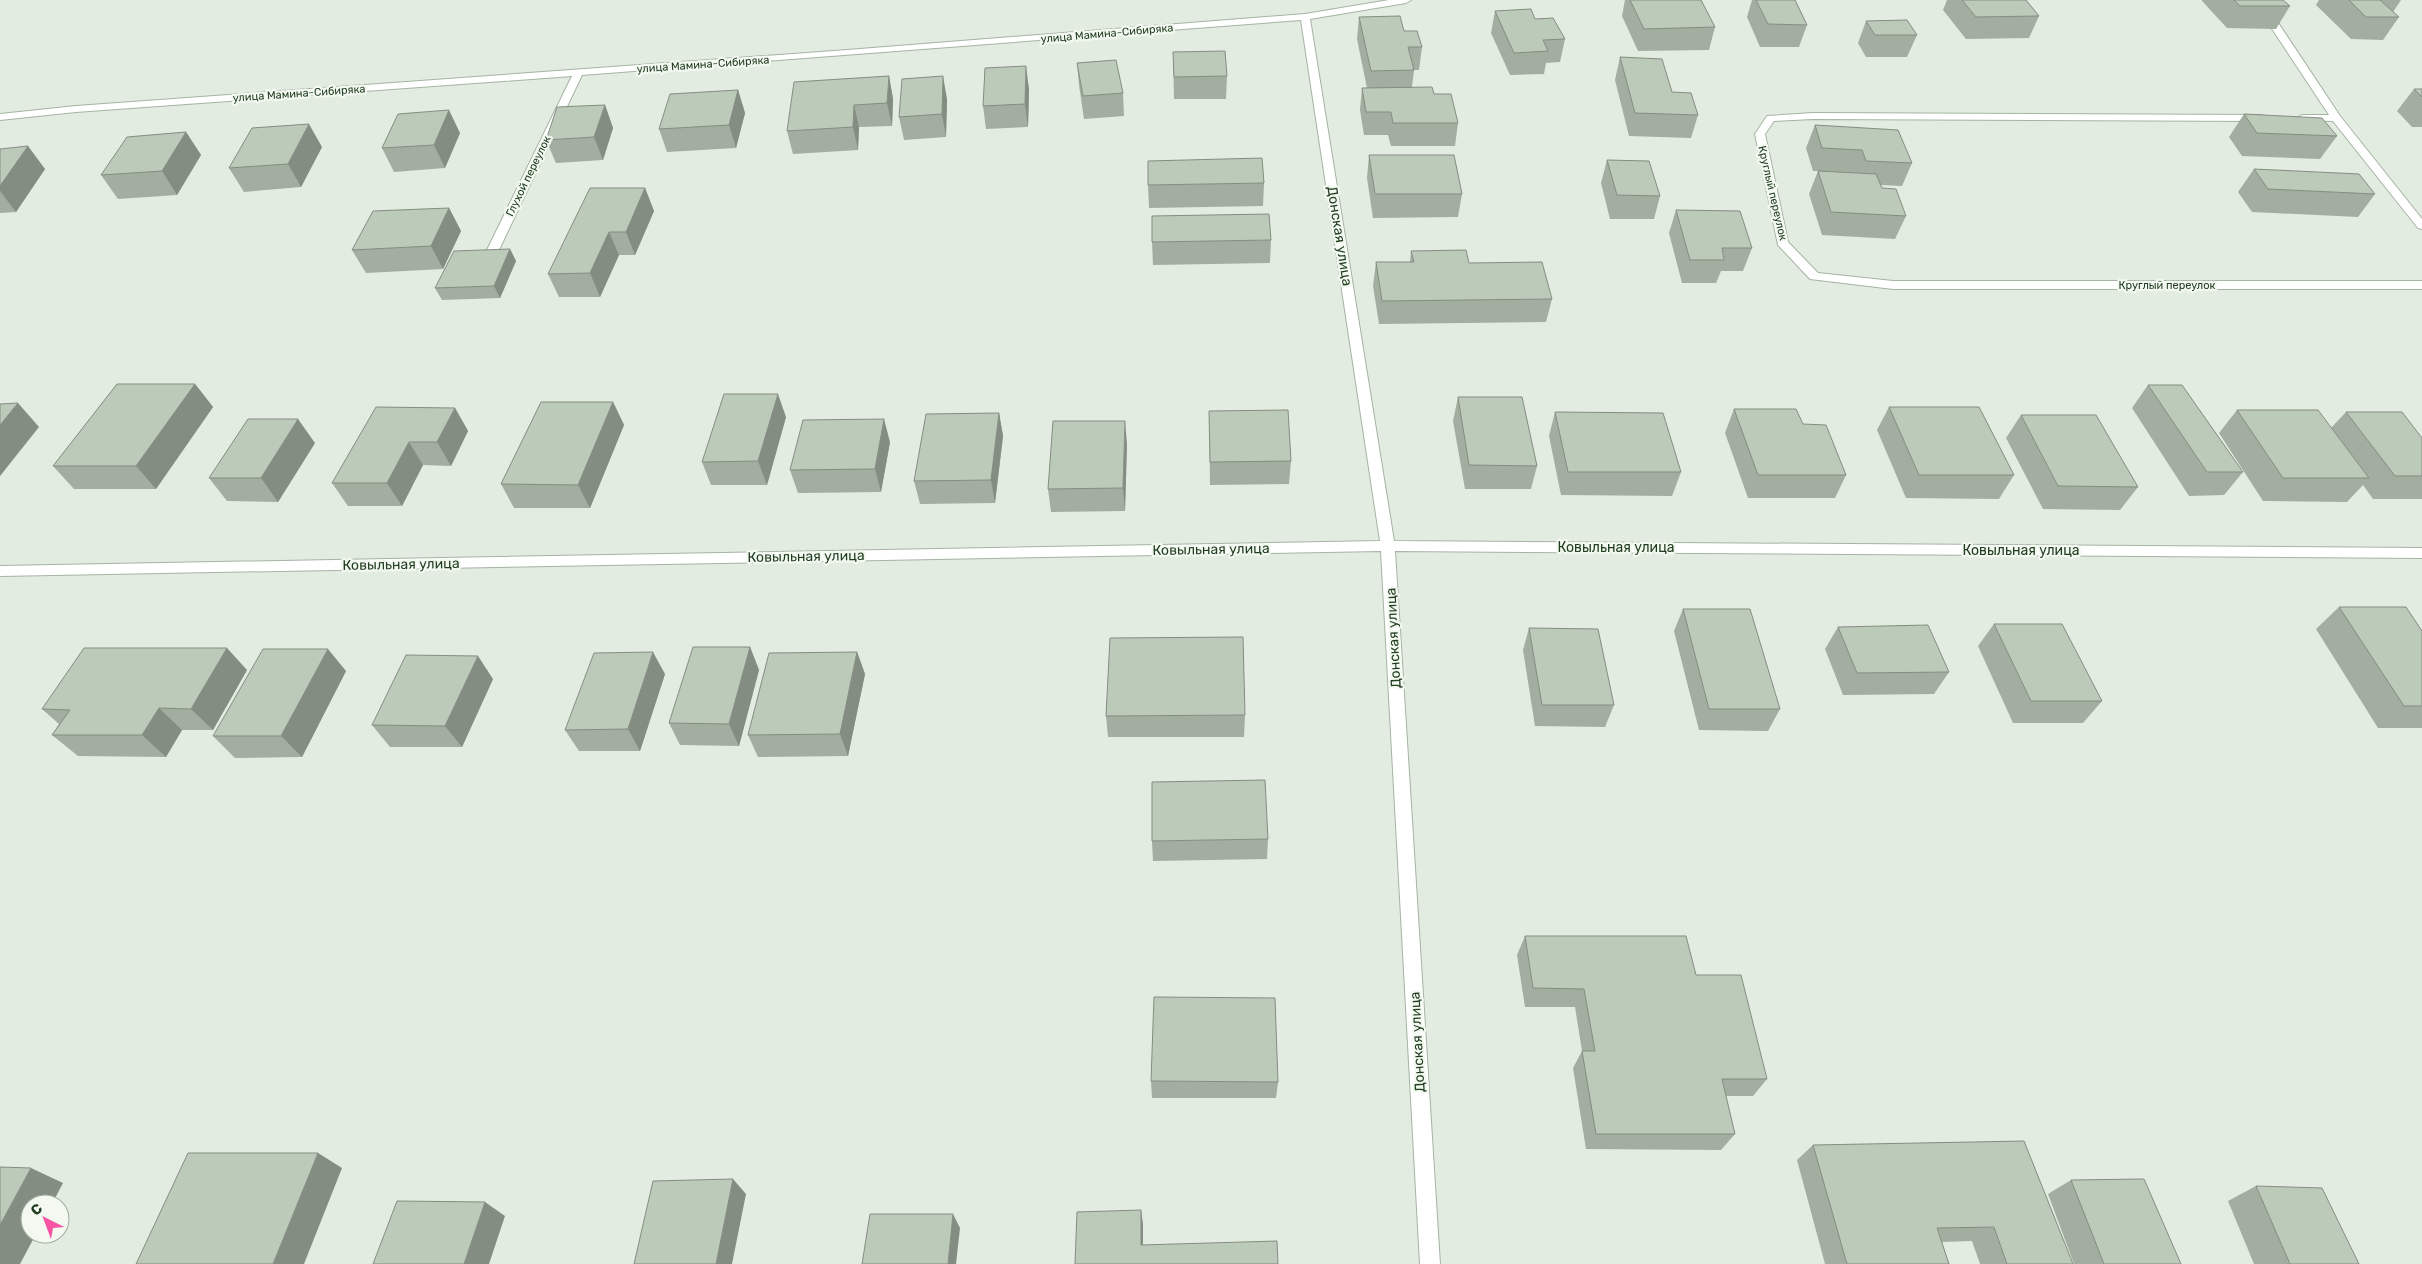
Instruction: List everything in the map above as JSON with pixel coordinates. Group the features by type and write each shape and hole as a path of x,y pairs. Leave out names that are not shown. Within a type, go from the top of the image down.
{"street":[{"name":"улица Мамина-Сибиряка","path":"0,117 96,108 1305,17 1406,0"},
{"path":"2258,0 2336,118 2422,226"},
{"name":"Донская улица","path":"1305,17 1388,546 1430,1264"},
{"name":"Глухой переулок","path":"492,252 578,73"},
{"name":"Круглый переулок","path":"2336,118 1805,116 1771,118 1760,134 1782,243 1814,276 1894,285 2422,285"},
{"name":"Ковыльная улица","path":"0,571 1388,546 2422,553"}],"building":[{"path":"1630,0 1701,0 1715,27 1644,29"},
{"path":"1756,0 1795,0 1807,25 1768,24"},
{"path":"1962,0 2026,0 2039,16 1976,17"},
{"path":"2234,0 2283,0 2290,6 2240,6"},
{"path":"2349,0 2380,0 2399,17 2366,17"},
{"path":"1531,9 1535,19 1553,18 1565,39 1543,40 1548,51 1514,53 1495,11"},
{"path":"1400,16 1404,31 1417,31 1422,47 1408,47 1414,70 1371,71 1359,17"},
{"path":"1907,20 1917,35 1875,35 1866,21"},
{"path":"1225,51 1227,76 1174,77 1173,52"},
{"path":"1620,57 1662,59 1672,92 1691,93 1698,115 1635,113"},
{"path":"1116,60 1123,93 1083,96 1077,63"},
{"path":"1026,66 1025,104 983,106 985,68"},
{"path":"889,76 887,103 854,105 853,127 787,131 794,82"},
{"path":"943,76 942,114 899,117 902,79"},
{"path":"1432,87 1434,94 1451,94 1458,123 1393,123 1391,112 1366,112 1362,88"},
{"path":"2414,89 2422,89 2422,97"},
{"path":"738,90 729,125 659,129 670,94"},
{"path":"605,105 594,137 546,140 557,107"},
{"path":"449,110 434,145 382,148 398,114"},
{"path":"2244,114 2322,118 2337,136 2257,133"},
{"path":"309,124 288,164 229,168 252,128"},
{"path":"1815,125 1898,130 1912,163 1866,161 1862,150 1822,148"},
{"path":"186,132 162,171 101,175 127,137"},
{"path":"28,146 0,186 0,149"},
{"path":"1369,155 1454,155 1462,194 1375,194"},
{"path":"1262,158 1264,183 1148,185 1148,161"},
{"path":"1607,160 1649,161 1660,196 1617,195"},
{"path":"2254,169 2359,174 2375,194 2268,189"},
{"path":"1818,171 1876,174 1882,188 1896,189 1906,216 1831,212"},
{"path":"590,188 645,188 626,232 609,232 590,273 548,274"},
{"path":"449,208 431,246 352,250 373,211"},
{"path":"1676,210 1740,211 1752,248 1722,248 1724,260 1690,260"},
{"path":"1269,214 1271,240 1152,242 1152,216"},
{"path":"510,249 494,286 435,288 454,251"},
{"path":"1466,250 1469,263 1542,262 1552,299 1382,301 1376,262 1414,262 1411,251"},
{"path":"117,384 195,384 136,466 53,466"},
{"path":"2148,385 2182,385 2243,472 2207,472"},
{"path":"724,394 778,394 758,461 702,462"},
{"path":"1458,397 1522,397 1537,466 1469,465"},
{"path":"541,402 613,402 578,485 501,484"},
{"path":"18,403 0,425 0,404"},
{"path":"376,407 455,408 437,442 409,442 387,483 332,483"},
{"path":"1889,407 1979,407 2014,475 1919,475"},
{"path":"1734,409 1796,409 1803,424 1826,425 1846,475 1758,475"},
{"path":"1288,410 1291,461 1210,462 1209,411"},
{"path":"2237,410 2318,410 2369,478 2283,478"},
{"path":"1555,412 1663,413 1681,472 1568,472"},
{"path":"2346,412 2402,412 2422,438 2422,476 2395,476"},
{"path":"999,413 991,480 914,481 926,414"},
{"path":"2021,415 2096,415 2138,487 2058,486"},
{"path":"248,419 298,419 261,478 209,478"},
{"path":"884,419 875,469 790,470 803,420"},
{"path":"1053,421 1125,421 1123,488 1048,489"},
{"path":"2339,607 2406,607 2422,631 2422,706 2404,706"},
{"path":"1683,609 1750,609 1780,709 1709,709"},
{"path":"1994,624 2062,624 2102,701 2031,701"},
{"path":"1928,625 1949,672 1857,673 1838,627"},
{"path":"1529,628 1598,629 1614,705 1542,705"},
{"path":"1243,637 1245,715 1106,716 1110,638"},
{"path":"693,647 750,647 729,724 669,723"},
{"path":"84,648 227,648 191,709 159,708 142,735 52,735 70,710 42,709"},
{"path":"263,649 328,649 281,736 213,736"},
{"path":"653,652 628,729 565,730 594,653"},
{"path":"857,652 840,734 748,735 769,653"},
{"path":"406,655 478,656 445,726 372,725"},
{"path":"1265,780 1268,839 1152,841 1152,782"},
{"path":"1525,936 1686,936 1696,975 1741,975 1767,1079 1722,1079 1735,1134 1596,1134 1582,1051 1595,1051 1584,989 1533,988"},
{"path":"1154,997 1275,998 1278,1082 1151,1081"},
{"path":"2024,1141 2073,1264 2007,1264 1994,1227 1937,1228 1949,1264 1847,1264 1813,1145"},
{"path":"188,1153 318,1153 273,1264 136,1264"},
{"path":"0,1167 31,1168 0,1225"},
{"path":"733,1179 716,1264 634,1264 653,1181"},
{"path":"2144,1179 2181,1264 2104,1264 2071,1180"},
{"path":"2256,1186 2322,1188 2359,1264 2290,1264"},
{"path":"397,1201 485,1202 464,1264 373,1264"},
{"path":"1141,1210 1141,1245 1277,1241 1278,1264 1075,1264 1077,1212"},
{"path":"870,1214 953,1214 948,1264 862,1264"}]}
